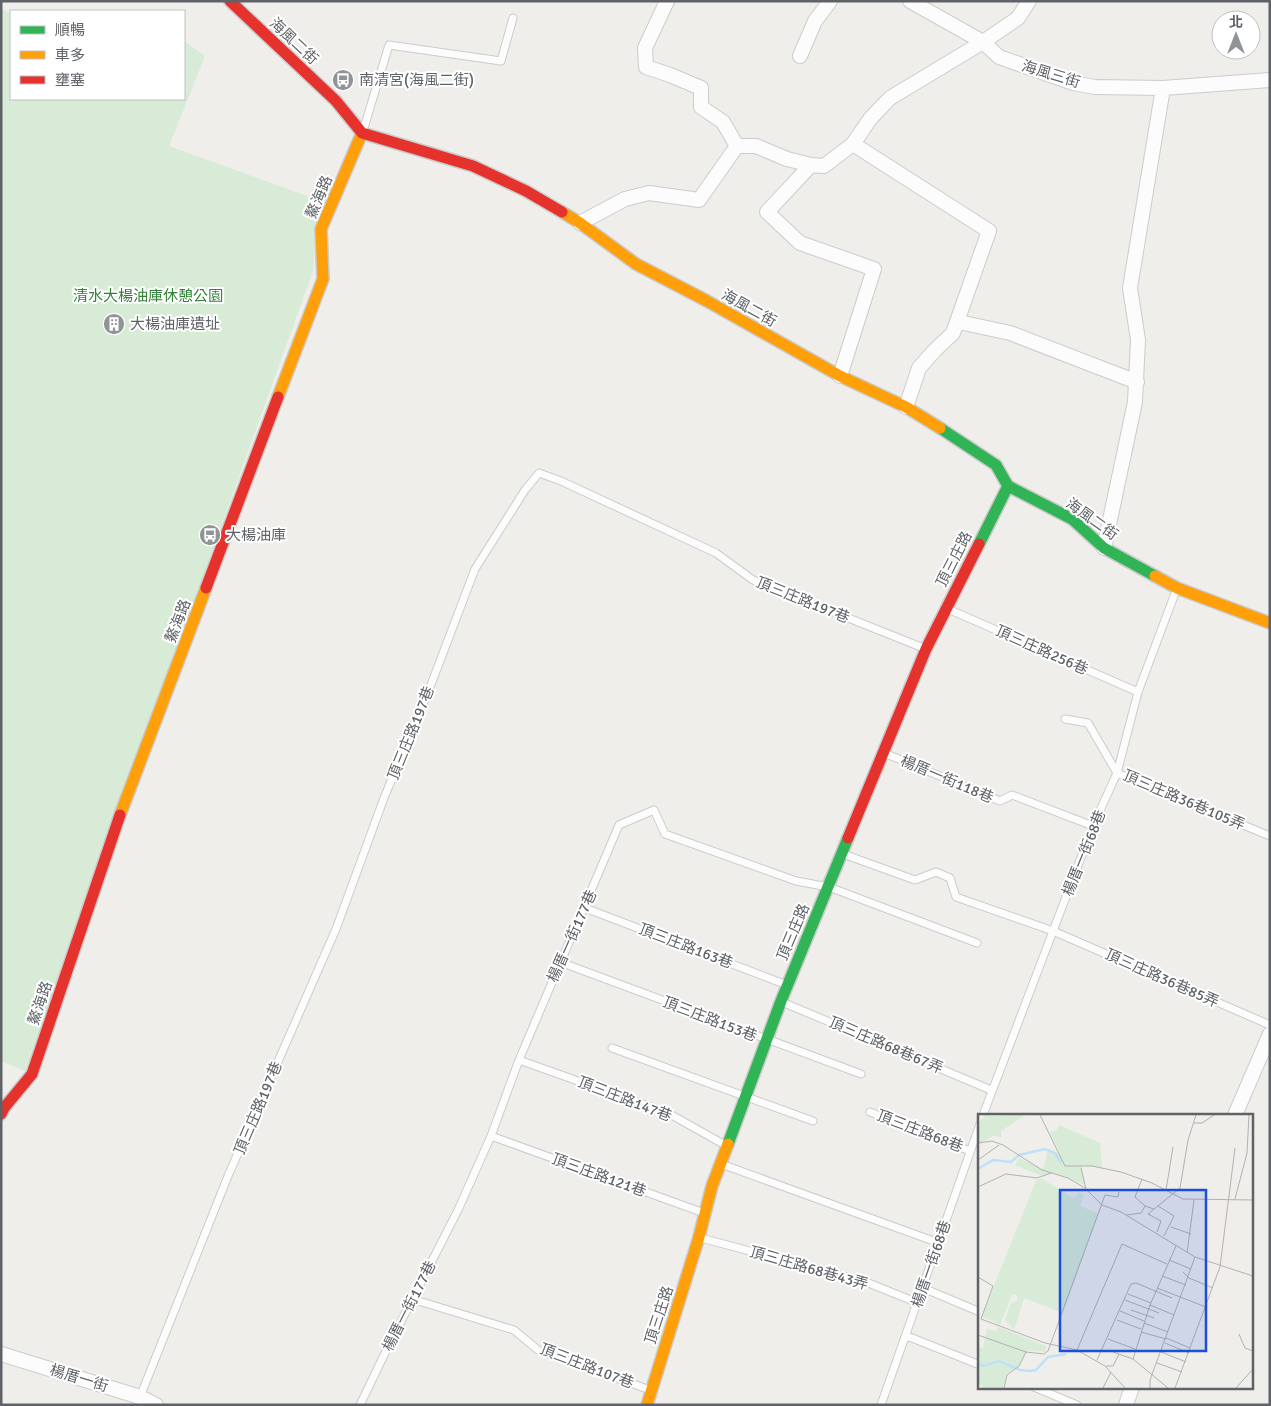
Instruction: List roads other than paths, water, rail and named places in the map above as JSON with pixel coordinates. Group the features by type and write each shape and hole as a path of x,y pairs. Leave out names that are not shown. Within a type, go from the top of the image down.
{"street":[{"name":"海風二街","path":"230,1 336,101 362,134 473,166 526,191 580,223 636,264 707,301 840,376 906,407 936,425 996,465 1008,486 1072,519 1104,548 1177,588 1270,623"},
{"path":"667,1 645,48 646,67 701,88 701,107 723,122 737,146"},
{"path":"800,56 815,21 830,1"},
{"path":"737,146 756,146 787,159 824,166 853,144 870,119 890,98 983,42 1018,18 1029,1"},
{"name":"海風三街","path":"915,3 983,42 999,57 1073,83 1095,87 1163,88 1270,80"},
{"path":"1104,548 1135,402 1138,340 1130,288 1163,88"},
{"name":"鰲海路","path":"1,1114 32,1074 116,826 322,279 321,229 362,134"},
{"path":"853,144 989,232 959,322 953,333 919,368 906,407"},
{"path":"580,223 625,198 649,193 698,200 737,146"},
{"path":"811,165 767,212 800,243 874,269 840,376"},
{"path":"959,322 1010,333 1137,382"},
{"name":"頂三庄路","path":"647,1405 706,1214 712,1186 780,1001 843,854 926,649 1008,486"},
{"path":"1236,1114 1270,1034"},
{"name":"楊厝一街","path":"1,1354 140,1397 156,1405"},
{"path":"1126,1405 1132,1388"}],"lane":[{"path":"362,134 389,45 501,61 513,18"},
{"name":"頂三庄路197巷","path":"140,1397 228,1176 336,929 384,798 432,682 475,569 524,490 539,473 561,480 716,553 753,580 926,649"},
{"name":"楊厝一街68巷","path":"983,1114 1093,826 1117,773 1138,692 1177,588"},
{"name":"頂三庄路256巷","path":"946,608 1138,692"},
{"name":"頂三庄路36巷105弄","path":"1065,720 1088,723 1117,773 1270,836"},
{"name":"楊厝一街118巷","path":"884,753 1000,801 1012,795 1093,826"},
{"name":"楊厝一街177巷","path":"360,1405 458,1210 491,1136 519,1060 619,825 654,810 665,834 796,881 829,887 977,943"},
{"name":"頂三庄路36巷85弄","path":"843,854 915,880 936,872 950,878 956,897 1053,931 1270,1025"},
{"name":"頂三庄路163巷","path":"585,908 787,985"},
{"name":"頂三庄路153巷","path":"560,962 861,1074"},
{"name":"頂三庄路68巷67弄","path":"780,1001 991,1090"},
{"path":"612,1048 813,1121"},
{"name":"頂三庄路147巷","path":"519,1060 668,1113 727,1147"},
{"name":"頂三庄路68巷","path":"870,1112 970,1151"},
{"name":"楊厝一街68巷","path":"881,1405 907,1336 978,1129"},
{"name":"頂三庄路121巷","path":"491,1136 706,1214"},
{"path":"721,1164 938,1243"},
{"name":"頂三庄路68巷43弄","path":"699,1237 866,1282 918,1303"},
{"path":"923,1288 978,1311"},
{"name":"頂三庄路107巷","path":"412,1299 514,1330 538,1350 651,1390"},
{"path":"907,1336 978,1364"},
{"path":"1036,1388 1077,1405"}],"place":[{"name":"南清宮(海風二街)","path":"343,80"},
{"name":"大楊油庫遺址","path":"114,324"},
{"name":"大楊油庫","path":"210,535"}],"park label":[{"name":"清水大楊油庫休憩公園","path":"148,296"}]}
